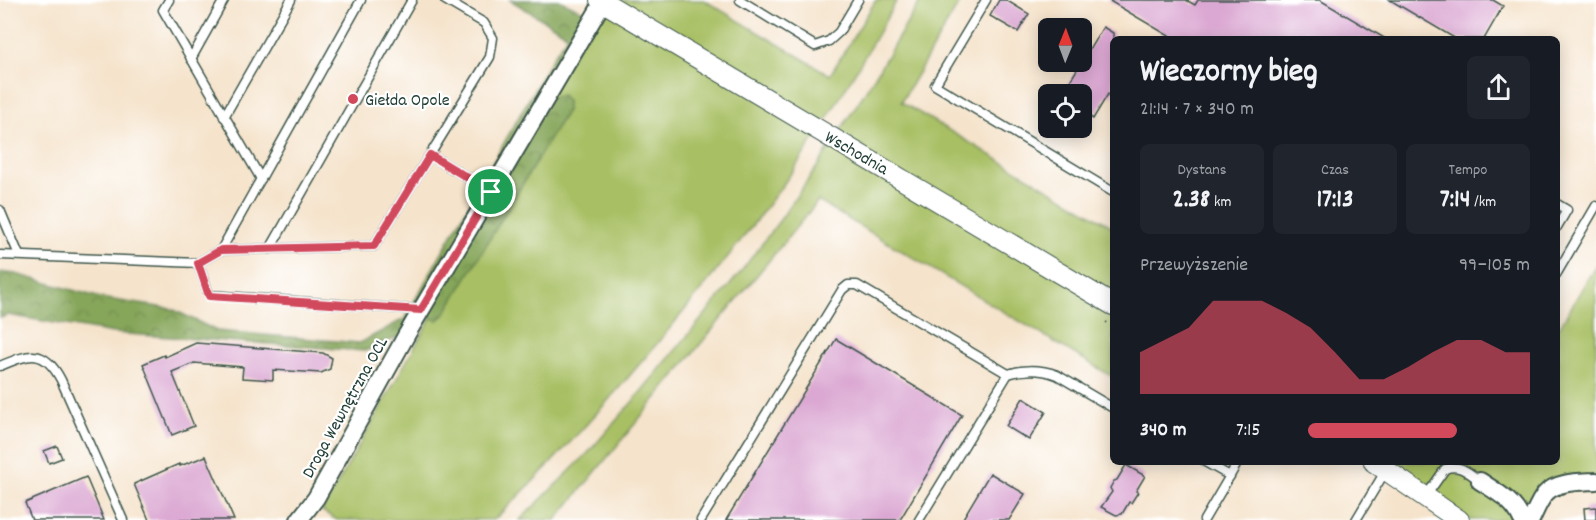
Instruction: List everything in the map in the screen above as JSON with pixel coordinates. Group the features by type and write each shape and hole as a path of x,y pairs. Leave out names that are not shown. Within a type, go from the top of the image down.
{"street":[{"name":"Droga Wewnętrzna OCL","path":"300,520 316,498 421,310 602,1"},
{"name":"Wschodnia","path":"602,1 1110,303"},
{"path":"1380,466 1459,520"},
{"path":"1480,481 1510,501 1522,520"},
{"path":"1531,520 1545,493 1556,486 1596,481"}],"lane":[{"path":"169,0 163,10 261,179"},
{"path":"191,59 224,0"},
{"path":"224,117 291,0"},
{"path":"221,250 361,0"},
{"path":"270,249 412,0"},
{"path":"0,255 198,263 221,250 374,246 490,57 493,38 484,23 445,0"},
{"path":"740,0 815,46 829,41 839,32 858,0"},
{"path":"986,0 935,85 1110,190"},
{"path":"430,155 491,192"},
{"path":"1560,206 1567,210 1560,222"},
{"path":"1560,268 1596,206"},
{"path":"0,210 19,255"},
{"path":"198,263 209,296 421,310"},
{"path":"701,520 842,290 848,285 857,285 1008,374 1024,371 1048,372 1110,406"},
{"path":"0,366 31,355 42,357 53,365 62,380 123,520"},
{"path":"919,520 1008,374"},
{"path":"1210,465 1230,476"},
{"path":"1204,520 1236,465"},
{"path":"1426,496 1447,465 1457,467 1480,481"},
{"path":"1356,520 1380,466"}],"green space":[{"path":"510,0 559,0 595,16 547,98 562,95 567,101 567,110 444,315 438,320 427,317 421,311 407,334 365,351 113,333 8,315 0,318 0,272 16,274 101,298 172,309 217,331 360,343 404,319 554,55 568,35"},
{"path":"600,0 704,0 830,75 876,0 897,0 815,138 745,235 610,399 542,473 494,520 337,520 322,511 431,318 438,320 444,315 567,110 546,98"},
{"path":"921,0 961,0 901,102 1110,225 1110,375 818,201 556,520 520,520 587,454 739,274 817,167"},
{"path":"1596,265 1596,481 1556,486 1531,520 1459,520 1378,465 1560,465 1560,326"}],"building":[{"path":"999,0 1006,0 1029,14 1018,32 990,16"},
{"path":"1108,0 1186,0 1195,5 1198,0 1320,0 1381,36 1169,36"},
{"path":"1390,0 1493,0 1503,6 1486,36 1451,36"},
{"path":"1103,27 1113,33 1113,36 1110,36 1110,95 1108,94 1093,119 1092,84 1068,84 1075,72 1092,72 1092,45"},
{"path":"836,339 962,415 900,520 726,520"},
{"path":"196,343 323,353 332,358 330,369 321,373 273,370 273,380 242,378 243,367 194,363 172,372 194,426 172,435 143,364"},
{"path":"1023,398 1046,412 1029,440 1006,426"},
{"path":"57,446 62,458 49,463 44,451"},
{"path":"206,456 234,520 149,520 134,484 179,464 180,466"},
{"path":"1126,465 1145,476 1131,503 1129,502 1122,514 1116,515 1101,507 1112,492 1110,488 1114,481"},
{"path":"990,473 1025,494 1009,520 962,520"},
{"path":"86,477 104,520 32,520 25,503"},
{"path":"1596,507 1596,520 1585,520 1584,508"}],"place":[{"name":"Giełda Opole","path":"353,99"}],"route":[{"path":"430,155 491,192 421,310 209,296 198,263 221,250 374,246 430,155"}]}
